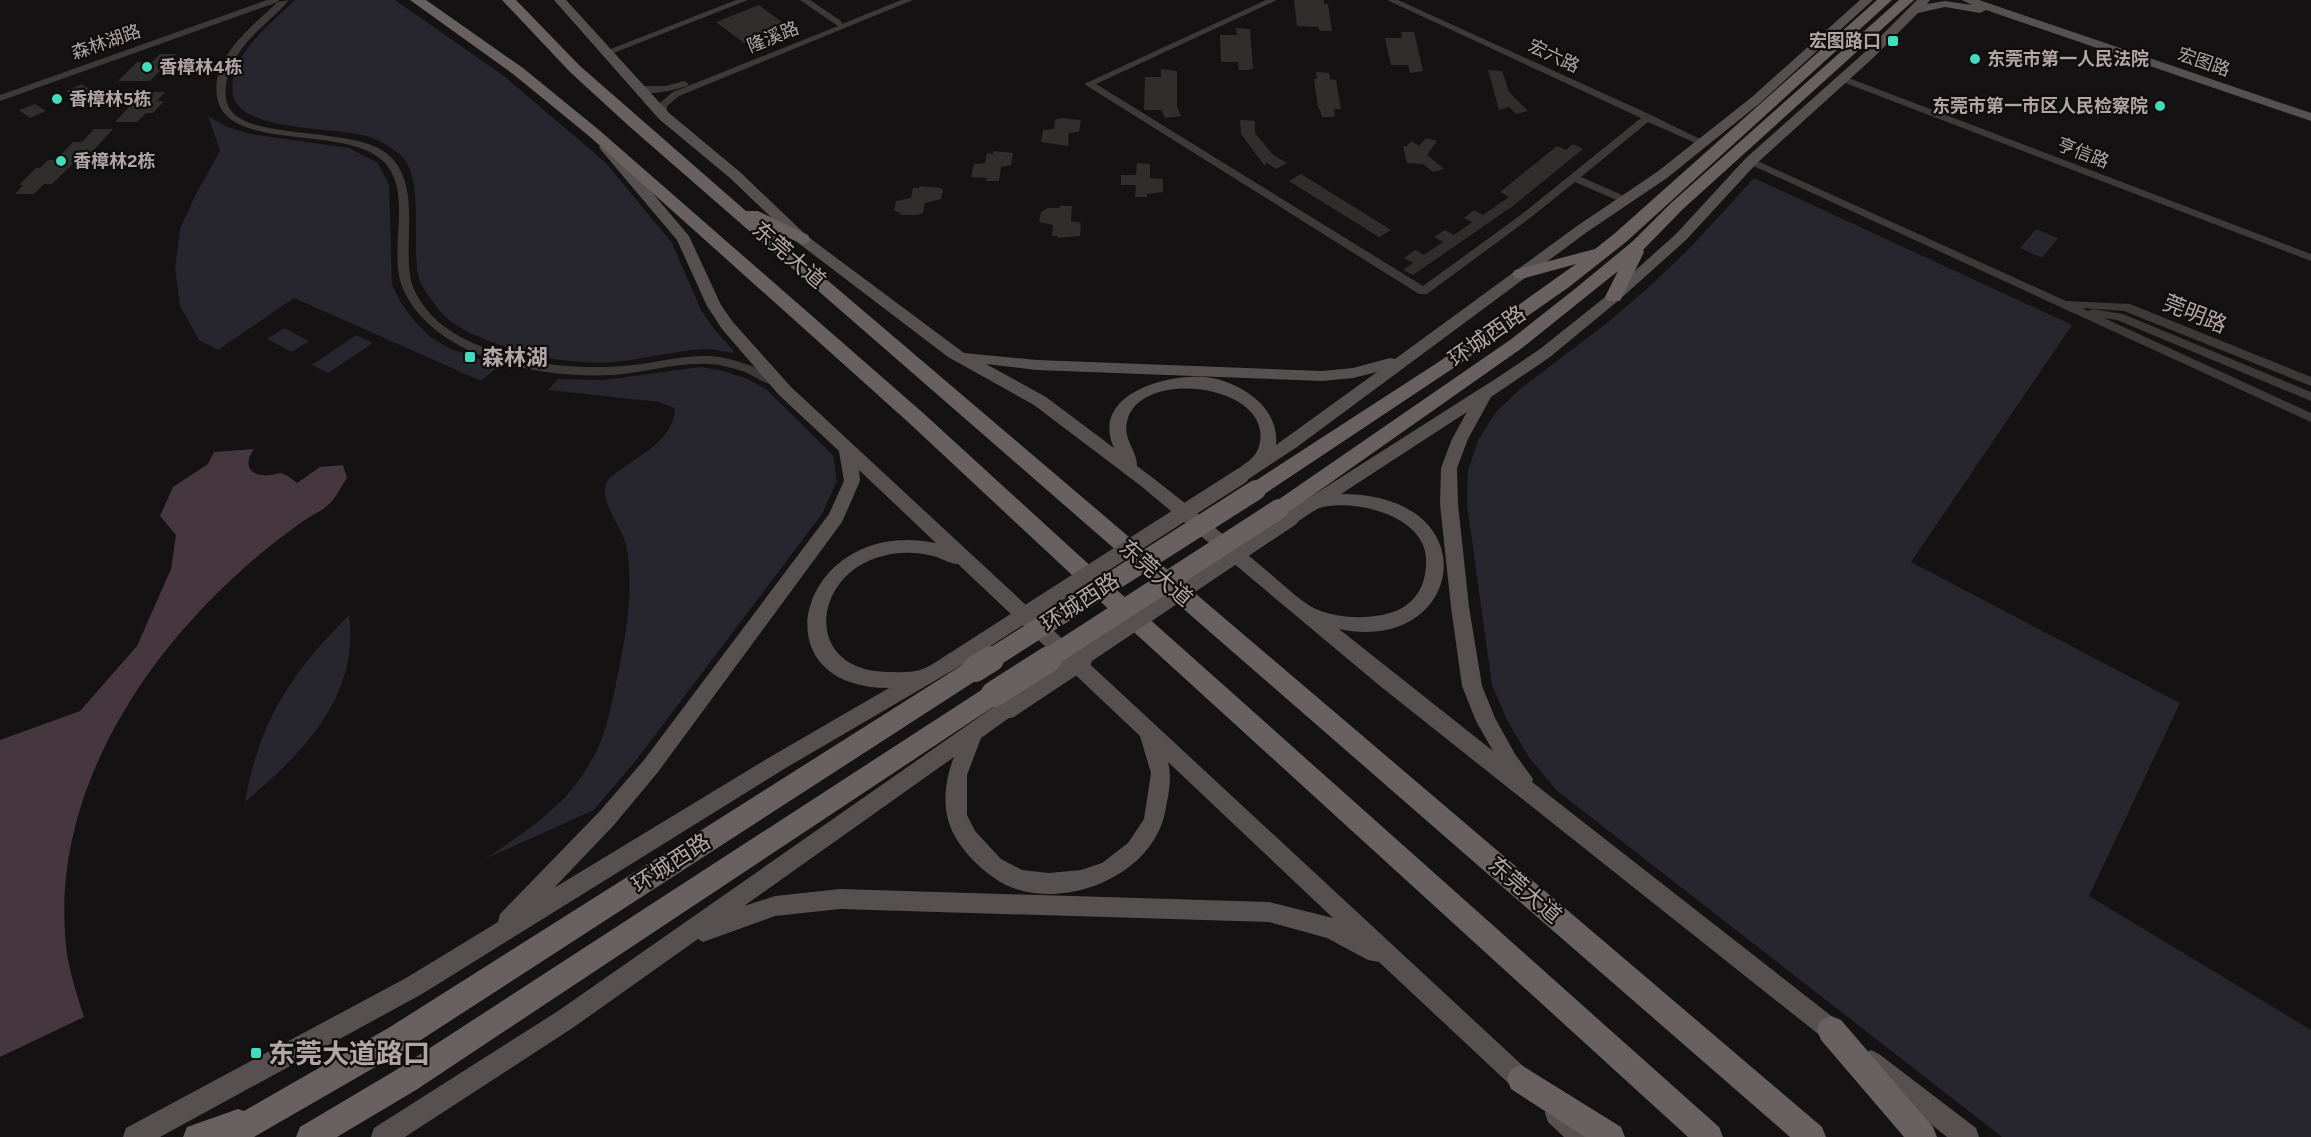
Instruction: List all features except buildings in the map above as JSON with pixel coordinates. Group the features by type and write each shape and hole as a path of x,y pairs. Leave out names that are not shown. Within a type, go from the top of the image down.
{"highway":[{"name":"东莞大道","path":"417,0 518,70 594,133 915,417 1110,597 1709,1137"},
{"name":"东莞大道","path":"509,0 575,69 724,200 1812,1137"},
{"name":"环城西路","path":"226,1137 400,1036 968,663 1249,483 1446,365 1603,252 1886,0"},
{"name":"环城西路","path":"309,1137 406,1080 798,820 1002,700 1285,514 1516,344 1639,245 1677,206 1915,3"},
{"path":"724,200 802,239"},
{"path":"1614,297 1639,245"},
{"path":"1521,274 1603,252"},
{"path":"1831,1030 1923,1137"},
{"path":"1521,1079 1611,1137"},
{"path":"197,1137 278,1108"}],"main road":[{"path":"560,0 664,116 735,175 802,239 953,353 1040,401 1138,476 1540,802 1967,1137"},
{"path":"1258,465 1706,140 1756,100 1868,0"},
{"path":"1981,0 2087,38"},
{"path":"1995,0 2134,46 2150,59"},
{"path":"1285,514 1318,501 1545,353 1614,297 1681,237 1751,161 1843,79 1915,3 1964,2 2087,38"},
{"path":"1964,2 2091,47 2150,59"},
{"name":"宏图路","path":"2087,38 2311,109"},
{"name":"宏图路","path":"2150,59 2311,117"},
{"path":"594,133 684,239 714,306 727,326 778,383 1149,732 1214,789 1581,1137"},
{"path":"953,353 991,361 1036,365 1322,376 1379,368 1408,356"},
{"path":"1138,476 1119,450 1115,430 1120,414 1132,399 1154,387 1179,381 1204,381 1232,389 1251,401 1264,418 1269,443 1249,483"},
{"path":"1488,392 1460,439 1449,468 1449,504 1460,607 1472,686 1486,721 1508,760 1540,802"},
{"path":"489,941 607,818 651,766 836,517 852,481 847,450"},
{"path":"1303,612 1337,622 1364,625 1384,622 1408,614 1425,602 1435,579 1435,556 1428,534 1407,516 1385,505 1353,499 1318,501"},
{"path":"926,677 874,679 842,670 826,656 817,634 816,608 828,585 842,567 867,553 893,546 919,545 947,554 972,567"},
{"path":"135,1137 414,986 777,763 926,677 968,663"},
{"path":"383,1137 566,1019 973,733 1002,700"},
{"path":"973,733 957,775 957,816 968,838 993,866 1018,880 1049,883 1081,880 1108,870 1136,850 1154,820 1161,773 1149,732"},
{"path":"681,939 775,906 840,899 1156,908 1269,912 1331,928 1395,961"}],"street":[{"name":"森林湖路","path":"0,98 275,0"},
{"path":"285,0 246,38 231,58 220,81 222,101 230,115 244,123 357,142 389,159 401,182 405,281 424,313 441,330 487,351 523,363 563,370 607,371 703,358 726,361 757,371 778,383"},
{"path":"608,52 744,0"},
{"path":"804,0 838,23"},
{"name":"隆溪路","path":"639,89 660,90 676,87 898,0"},
{"name":"隆溪路","path":"664,116 661,109 663,105 676,94 909,0"},
{"path":"1273,0 1089,84 1423,291 1575,178 1648,117"},
{"name":"宏六路","path":"1391,0 1648,117 1706,140"},
{"name":"宏六路","path":"1407,0 1706,140"},
{"name":"森林湖路","path":"223,18 234,15 254,15 262,22"},
{"name":"亨信路","path":"1843,79 2311,258"},
{"path":"1751,161 2311,418"},
{"path":"1575,178 1626,200"},
{"name":"莞明路","path":"2060,303 2126,307 2311,382"},
{"name":"莞明路","path":"2079,311 2119,317 2311,397"}],"shaded area":[{"path":"295,0 395,0 504,76 606,163 672,243 701,310 735,353 704,349 614,362 566,361 535,355 489,341 451,321 439,310 419,279 416,261 415,192 407,163 398,153 366,136 290,126 252,116 239,107 233,95 236,68 243,55 252,42"},
{"path":"208,116 227,127 251,134 349,148 378,163 389,185 392,285 400,301 430,337 451,349 499,366 481,381 294,298 218,350 199,340 180,306 175,268 180,229 220,151"},
{"path":"1754,178 2072,325 1911,562 2180,703 2089,896 2311,1030 2311,1137 2002,1137 1556,790 1528,756 1507,720 1492,685 1467,505 1468,471 1478,440 1496,412 1520,389 1607,323 1651,285 1690,248"},
{"path":"2036,229 2058,238 2042,258 2020,248"},
{"path":"284,328 309,341 292,352 267,339"},
{"path":"356,335 373,343 328,373 312,365"},
{"path":"700,367 720,370 748,379 767,390 833,455 837,481 822,514 637,759 594,810 485,859 528,829 558,804 579,779 600,742 606,726 623,649 630,580 626,545 608,506 605,489 613,475 650,449 664,435 670,427 675,408 659,402 548,390 558,379 604,380"},
{"path":"254,449 250,455 249,465 253,472 258,474 280,473 297,483 320,467 343,465 347,478 329,504 257,556 197,614 164,653 134,695 109,739 88,785 74,833 66,882 67,954 84,1017 0,1057 0,740 80,711 137,646 171,569 176,535 160,516 173,487 208,464 214,452"},
{"path":"349,615 350,644 345,672 336,697 306,743 287,764 245,802 259,747 281,700 310,657"}],"place":[{"name":"宏图路口","path":"1893,41"},
{"name":"东莞市第一人民法院","path":"1975,59"},
{"name":"香樟林4栋","path":"147,67"},
{"name":"香樟林5栋","path":"57,99"},
{"name":"东莞市第一市区人民检察院","path":"2160,106"},
{"name":"香樟林2栋","path":"61,161"},
{"name":"森林湖","path":"470,357"},
{"name":"东莞大道路口","path":"256,1053"}]}
